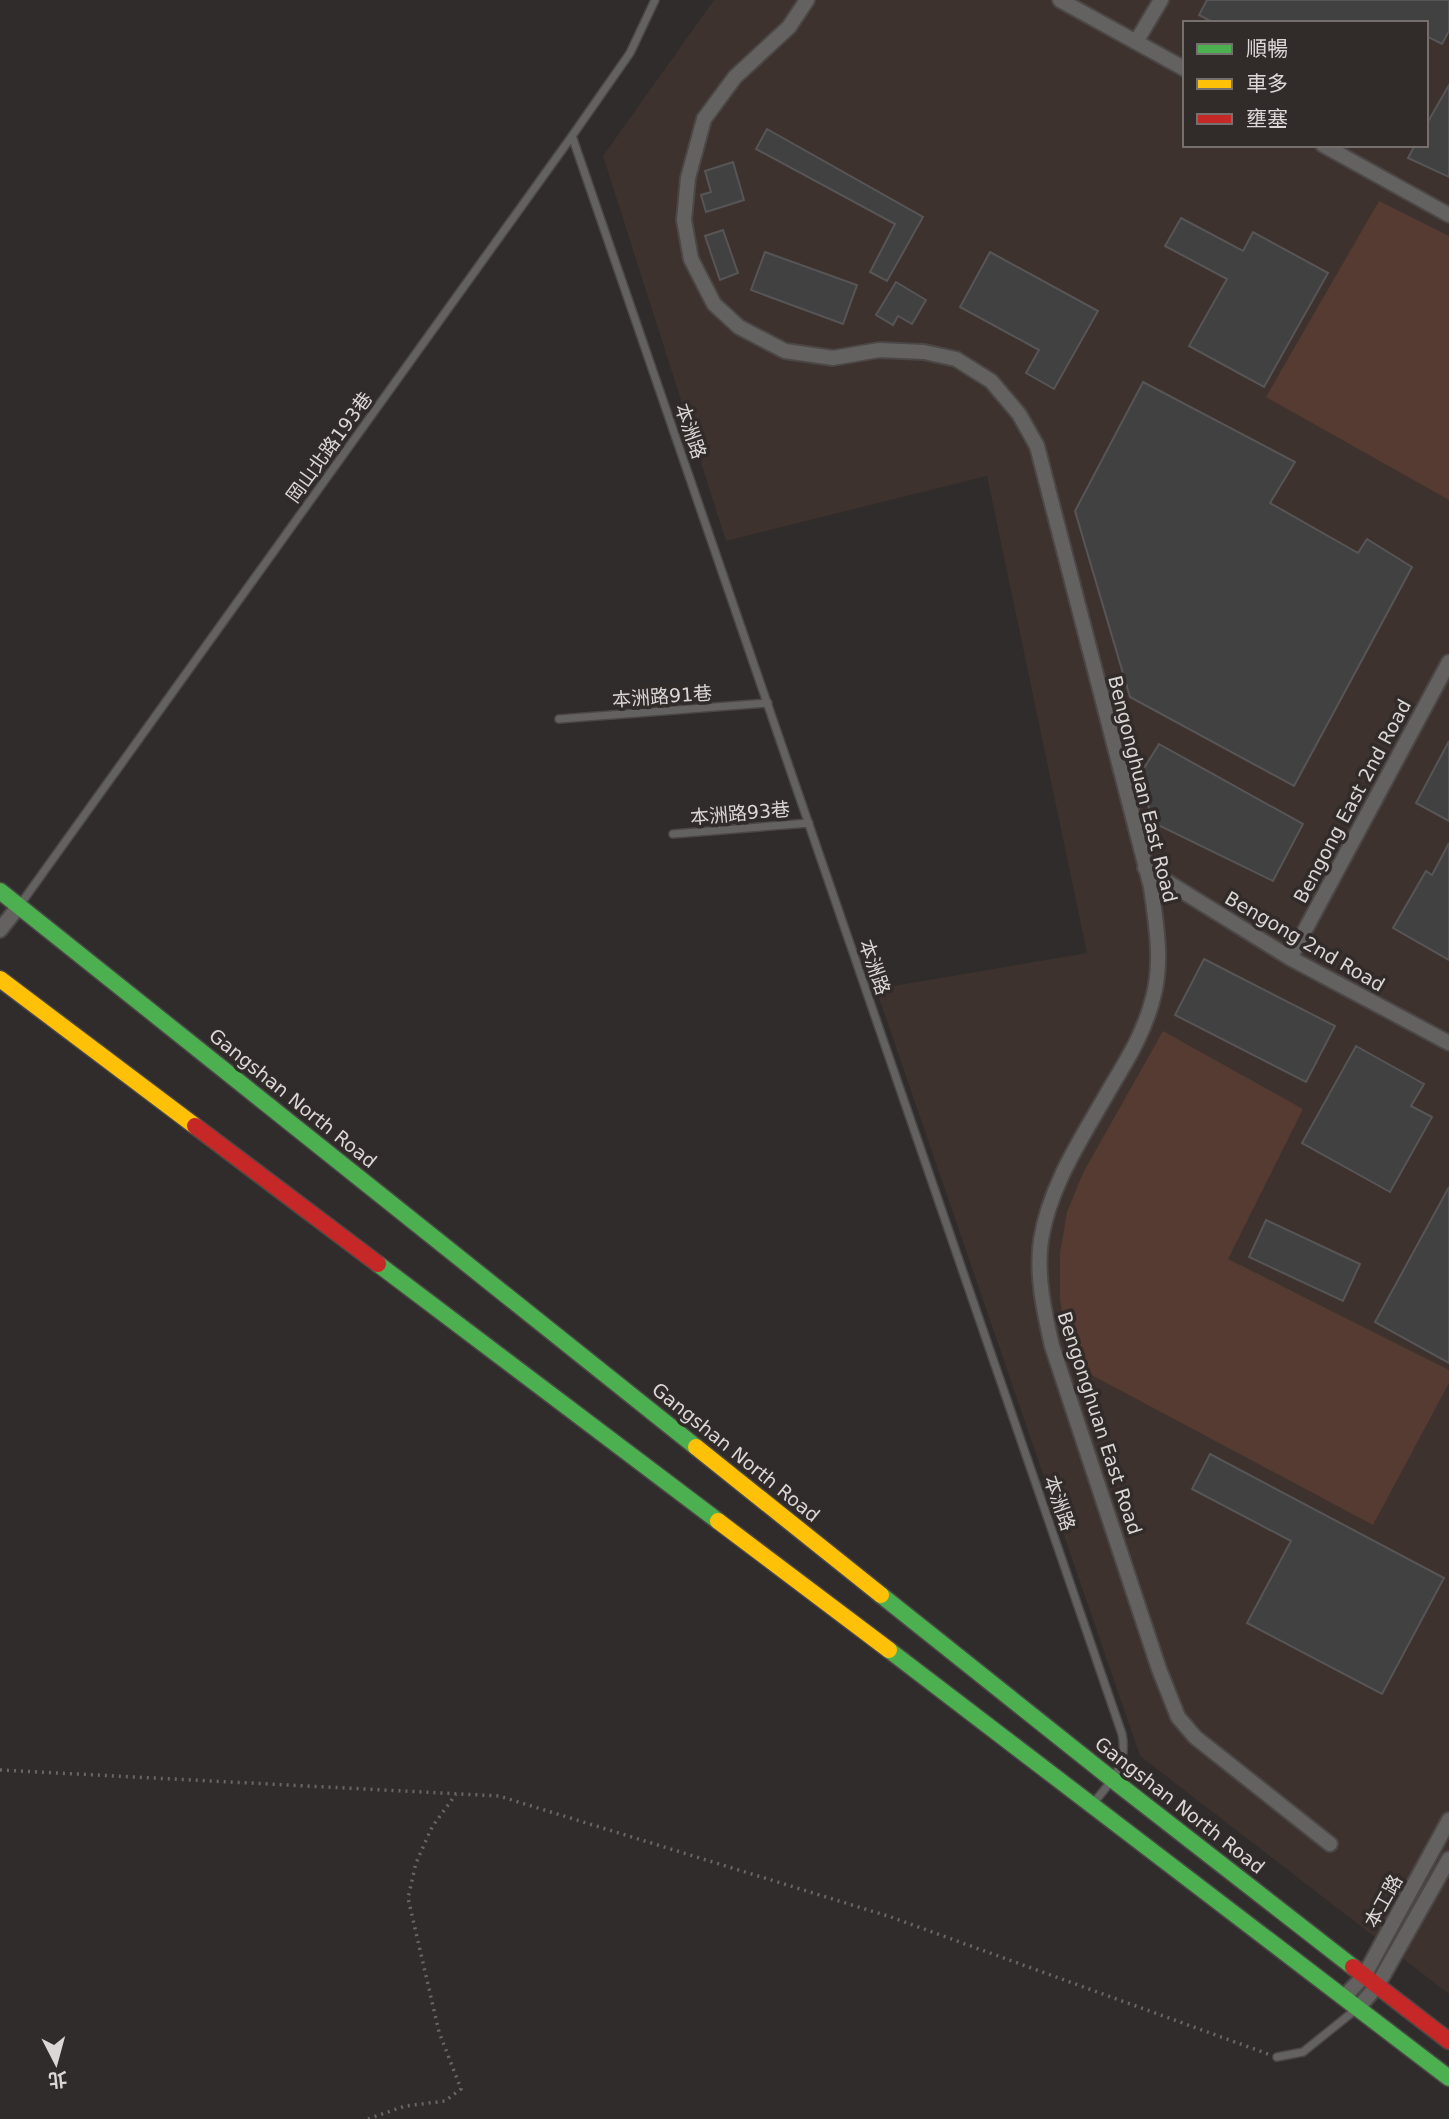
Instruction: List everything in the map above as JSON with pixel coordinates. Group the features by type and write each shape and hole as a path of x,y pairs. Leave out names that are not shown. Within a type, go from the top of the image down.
{"main road":[{"name":"Gangshan North Road","path":"0,891 1113,1780 1449,2041"},
{"path":"0,979 1093,1804 1449,2078"}],"street":[{"name":"Bengonghuan East Road","path":"807,0 789,27 735,77 704,119 687,188 684,220 691,258 714,304 740,327 785,351 833,358 879,351 924,352 956,359 991,381 1019,414 1037,446 1151,887 1158,961 1154,996 1142,1032 1065,1168 1048,1214 1041,1241 1040,1273 1044,1309 1056,1359 1159,1669 1178,1717 1195,1737 1330,1844"},
{"path":"1060,0 1183,68"},
{"path":"1136,43 1161,0"},
{"path":"1327,147 1449,215"},
{"name":"Bengong East 2nd Road","path":"1290,958 1449,662"},
{"name":"Bengong 2nd Road","path":"1144,868 1290,958 1449,1043"},
{"path":"0,930 19,906"},
{"name":"本工路","path":"1344,1997 1364,1976 1449,1820"},
{"name":"本工路","path":"1358,2008 1377,1986 1449,1859"}],"lane":[{"name":"岡山北路193巷","path":"19,906 572,136 630,53 655,0"},
{"name":"本洲路","path":"572,136 1122,1734 1125,1747 1123,1760 1113,1780 1093,1804"},
{"name":"本洲路91巷","path":"559,719 768,703"},
{"name":"本洲路93巷","path":"673,834 809,823"},
{"path":"1277,2057 1303,2052 1358,2008"}],"path":[{"path":"0,1770 499,1796 891,1917 1277,2057"},
{"path":"368,2119 405,2106 444,2101 461,2089 439,2032 408,1898 416,1863 432,1827 456,1794"}],"shaded area":[{"path":"714,0 1449,0 1449,1994 1140,1756 876,989 1087,953 987,476 726,541 603,156"},
{"path":"1379,201 1449,236 1449,500 1266,397"},
{"path":"1163,1031 1303,1109 1228,1259 1449,1370 1449,1383 1373,1525 1071,1364 1060,1299 1060,1253 1067,1212 1083,1173"}],"building":[{"path":"1207,0 1449,0 1449,31 1442,44 1428,37 1428,21 1210,21 1199,15"},
{"path":"1449,85 1449,177 1408,158 1414,147 1428,147 1428,122"},
{"path":"767,129 923,217 887,281 870,272 895,224 756,149"},
{"path":"733,162 744,200 706,212 701,195 711,192 705,171"},
{"path":"1181,218 1243,251 1253,232 1328,273 1264,387 1189,346 1227,279 1165,246"},
{"path":"723,230 738,273 720,280 705,236"},
{"path":"765,252 857,285 843,324 751,290"},
{"path":"990,252 1098,311 1054,389 1026,373 1039,350 960,307"},
{"path":"896,282 926,300 912,324 898,316 893,325 876,315"},
{"path":"1143,382 1295,462 1270,503 1358,553 1367,539 1412,567 1294,786 1130,697 1075,511"},
{"path":"1449,741 1449,821 1416,803"},
{"path":"1159,744 1303,824 1273,881 1152,822 1141,773"},
{"path":"1449,843 1449,960 1393,928 1426,871 1432,875"},
{"path":"1204,959 1335,1026 1306,1082 1175,1015"},
{"path":"1356,1046 1424,1084 1411,1106 1432,1117 1390,1192 1302,1143"},
{"path":"1449,1187 1449,1363 1375,1322"},
{"path":"1266,1220 1360,1264 1343,1301 1249,1257"},
{"path":"1210,1454 1444,1578 1382,1694 1247,1623 1291,1541 1192,1489"}],"traffic: fast":[{"path":"0,891 696,1447"},
{"path":"378,1264 718,1521"},
{"path":"881,1595 1353,1967"},
{"path":"889,1650 1449,2078"}],"traffic: slow":[{"path":"0,979 195,1126"},
{"path":"696,1447 881,1595"},
{"path":"718,1521 889,1650"}],"traffic: jam":[{"path":"195,1126 378,1264"},
{"path":"1353,1967 1449,2041"}]}
